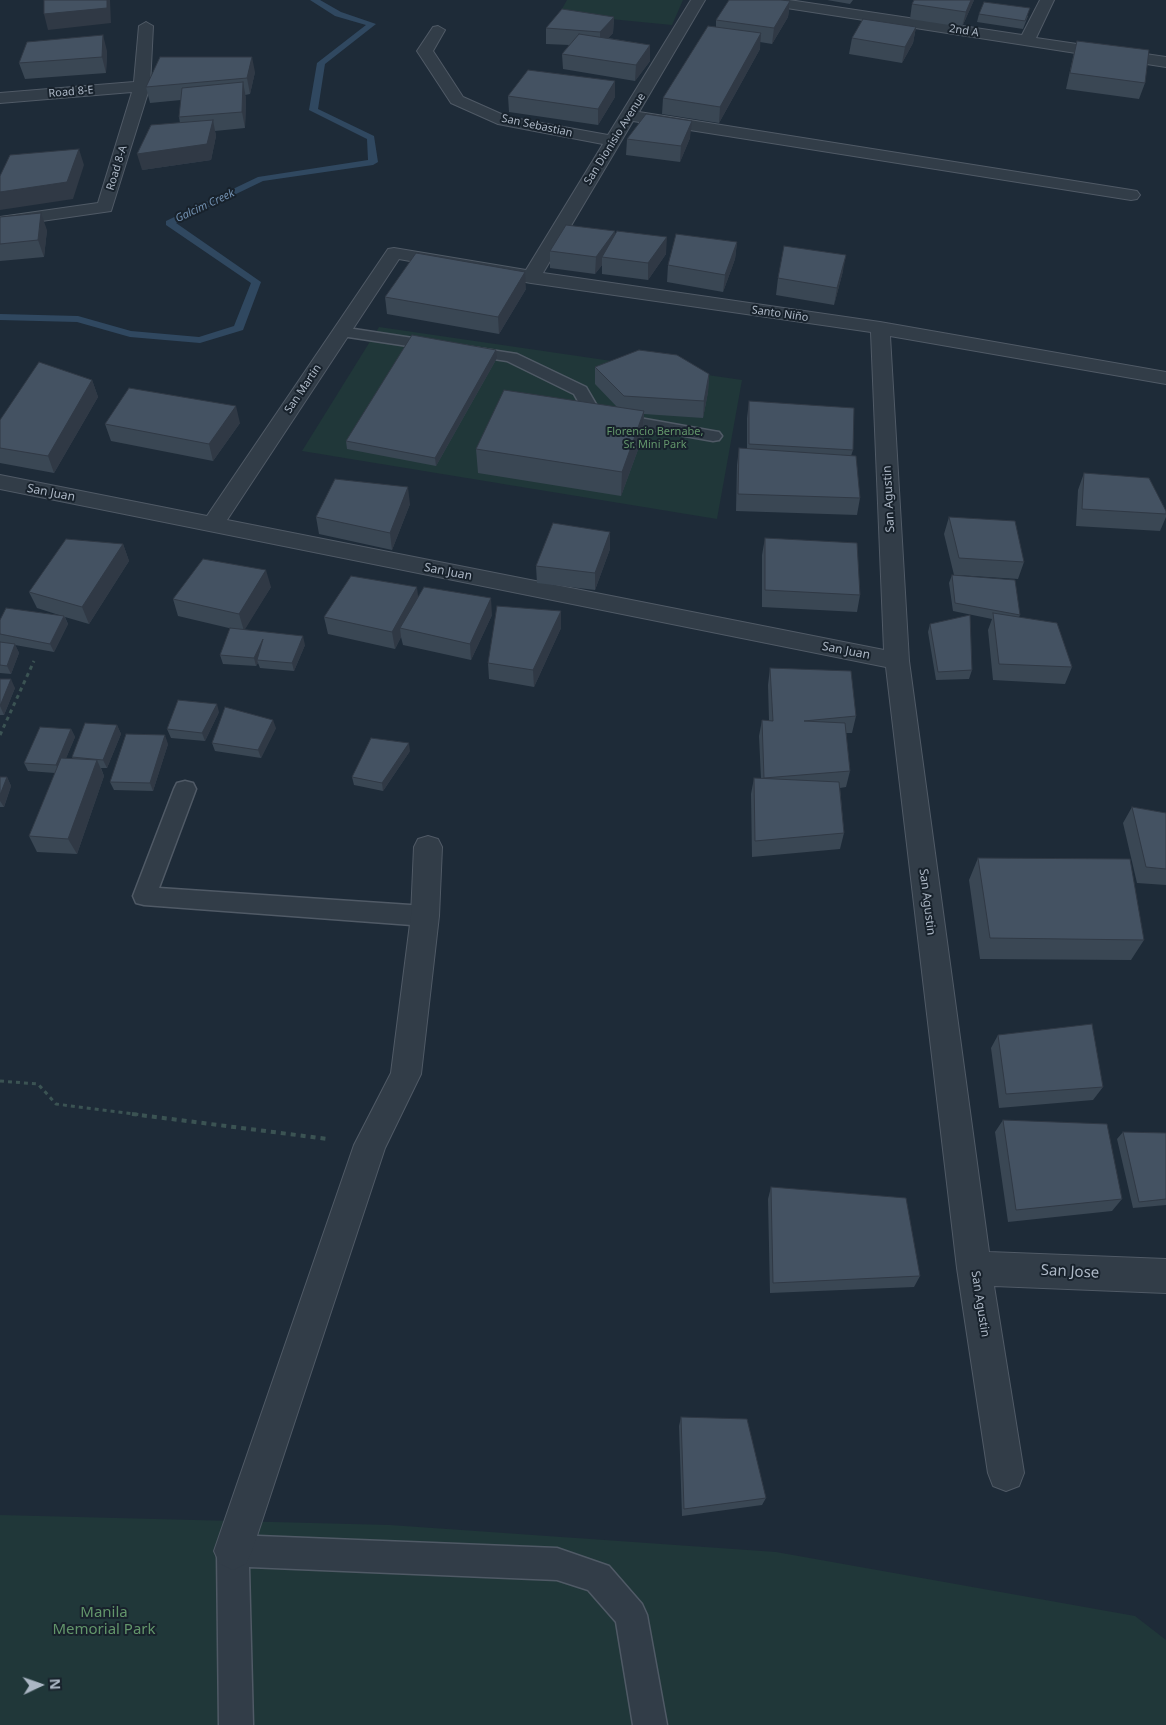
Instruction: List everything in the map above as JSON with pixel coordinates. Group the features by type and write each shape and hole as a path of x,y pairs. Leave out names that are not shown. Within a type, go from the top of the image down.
{"street":[{"name":"San Dionisio Avenue","path":"531,277 698,0"},
{"name":"2nd A","path":"761,0 1166,62"},
{"path":"1027,40 1040,8 1047,0"},
{"name":"Road 8-A","path":"0,222 105,207 142,86 146,26"},
{"name":"San Sebastian","path":"438,30 425,51 458,100 504,121 613,141"},
{"name":"Road 8-E","path":"0,98 142,86"},
{"path":"629,115 1131,195"},
{"name":"Santo Niño","path":"394,253 531,277 880,328 1166,378"},
{"name":"San Martin","path":"212,525 394,253"},
{"name":"San Agustin","path":"880,328 897,661 974,1268 1006,1473"},
{"name":"San Juan","path":"0,482 897,661"},
{"path":"233,1551 370,1145 406,1074 425,916 428,847"},
{"name":"San Jose","path":"974,1268 1166,1276"}],"lane":[{"path":"341,332 512,357 580,391 594,415 713,436"},
{"path":"185,789 144,896 425,916"},
{"path":"236,1725 233,1551 557,1564 598,1577 631,1615 650,1725"}],"path":[{"path":"0,735 34,661"},
{"path":"0,1081 38,1084 56,1104 370,1145"}],"green space":[{"path":"567,0 683,0 672,25 559,14"},
{"name":"Florencio Bernabe, Sr. Mini Park","path":"379,327 742,380 717,519 302,451"},
{"name":"Manila Memorial Park","path":"0,1515 390,1525 776,1552 1135,1616 1166,1640 1166,1725 0,1725"}],"building":[{"path":"44,0 107,0 107,8 44,14"},
{"path":"729,0 790,1 774,28 716,20"},
{"path":"914,0 971,0 966,12 912,4"},
{"path":"984,2 1030,8 1025,21 979,14"},
{"path":"562,9 614,17 600,32 546,28"},
{"path":"863,19 916,27 905,47 852,38"},
{"path":"708,26 761,33 720,107 663,98"},
{"path":"579,34 650,45 636,65 562,54"},
{"path":"103,35 102,57 19,63 27,42"},
{"path":"1077,41 1149,50 1145,83 1070,73"},
{"path":"160,57 252,57 247,78 146,87"},
{"path":"528,70 615,81 598,109 508,96"},
{"path":"243,82 242,112 179,117 182,88"},
{"path":"646,114 692,121 681,146 627,139"},
{"path":"213,120 207,144 137,154 151,125"},
{"path":"79,149 67,182 0,192 0,176 10,155"},
{"path":"41,213 38,240 0,244 0,217"},
{"path":"566,225 615,231 596,257 550,251"},
{"path":"617,231 667,237 648,263 602,257"},
{"path":"676,234 737,242 725,275 668,265"},
{"path":"784,246 846,255 837,288 778,278"},
{"path":"416,253 525,272 498,317 385,297"},
{"path":"412,335 496,350 435,458 346,441"},
{"path":"639,350 677,355 709,374 704,401 624,396 595,367"},
{"path":"39,362 92,380 48,456 0,448 0,420"},
{"path":"129,388 236,406 209,444 105,424"},
{"path":"504,390 644,411 622,472 476,449"},
{"path":"749,401 854,408 853,450 749,444"},
{"path":"739,448 856,456 860,498 738,494"},
{"path":"1084,473 1149,478 1166,514 1082,509"},
{"path":"335,479 408,487 390,533 316,517"},
{"path":"949,517 1015,521 1024,562 959,558"},
{"path":"553,523 610,532 595,573 536,566"},
{"path":"765,538 857,543 860,595 765,590"},
{"path":"66,539 123,544 82,607 29,592"},
{"path":"203,559 266,570 239,614 173,599"},
{"path":"952,575 1015,580 1020,615 955,603"},
{"path":"351,576 417,587 392,632 324,617"},
{"path":"424,587 491,598 470,644 400,628"},
{"path":"497,606 561,611 533,670 488,663"},
{"path":"6,608 64,616 50,644 0,634 0,620"},
{"path":"993,613 1057,623 1072,667 999,664"},
{"path":"970,615 972,670 938,672 930,624"},
{"path":"230,628 303,636 292,663 257,660 263,639 254,658 220,655"},
{"path":"0,642 15,644 7,666 0,665"},
{"path":"770,668 851,671 856,716 804,721 845,723 850,771 764,778 762,720 773,721"},
{"path":"0,679 11,679 0,706"},
{"path":"178,700 217,704 202,733 167,729"},
{"path":"225,707 273,720 258,750 212,743"},
{"path":"85,723 117,725 103,760 72,757"},
{"path":"40,727 71,729 56,765 24,763"},
{"path":"126,734 165,735 150,783 110,782"},
{"path":"371,738 409,743 382,783 352,777"},
{"path":"61,758 97,760 68,839 29,836"},
{"path":"0,777 7,777 0,795"},
{"path":"754,778 839,782 844,833 755,841"},
{"path":"1132,807 1166,813 1166,869 1146,867"},
{"path":"978,858 1130,859 1144,940 990,938"},
{"path":"1092,1024 1103,1087 1006,1094 998,1035"},
{"path":"1003,1120 1107,1124 1122,1199 1016,1210"},
{"path":"1123,1132 1166,1133 1166,1199 1139,1202"},
{"path":"771,1187 906,1198 920,1276 773,1283"},
{"path":"681,1417 747,1419 766,1498 684,1509"}],"waterway":[{"name":"Galcim Creek","path":"0,317 78,319 130,334 200,340 239,328 256,282 169,223 261,179 373,162 371,138 313,110 321,63 372,24 338,14 314,0"}]}
